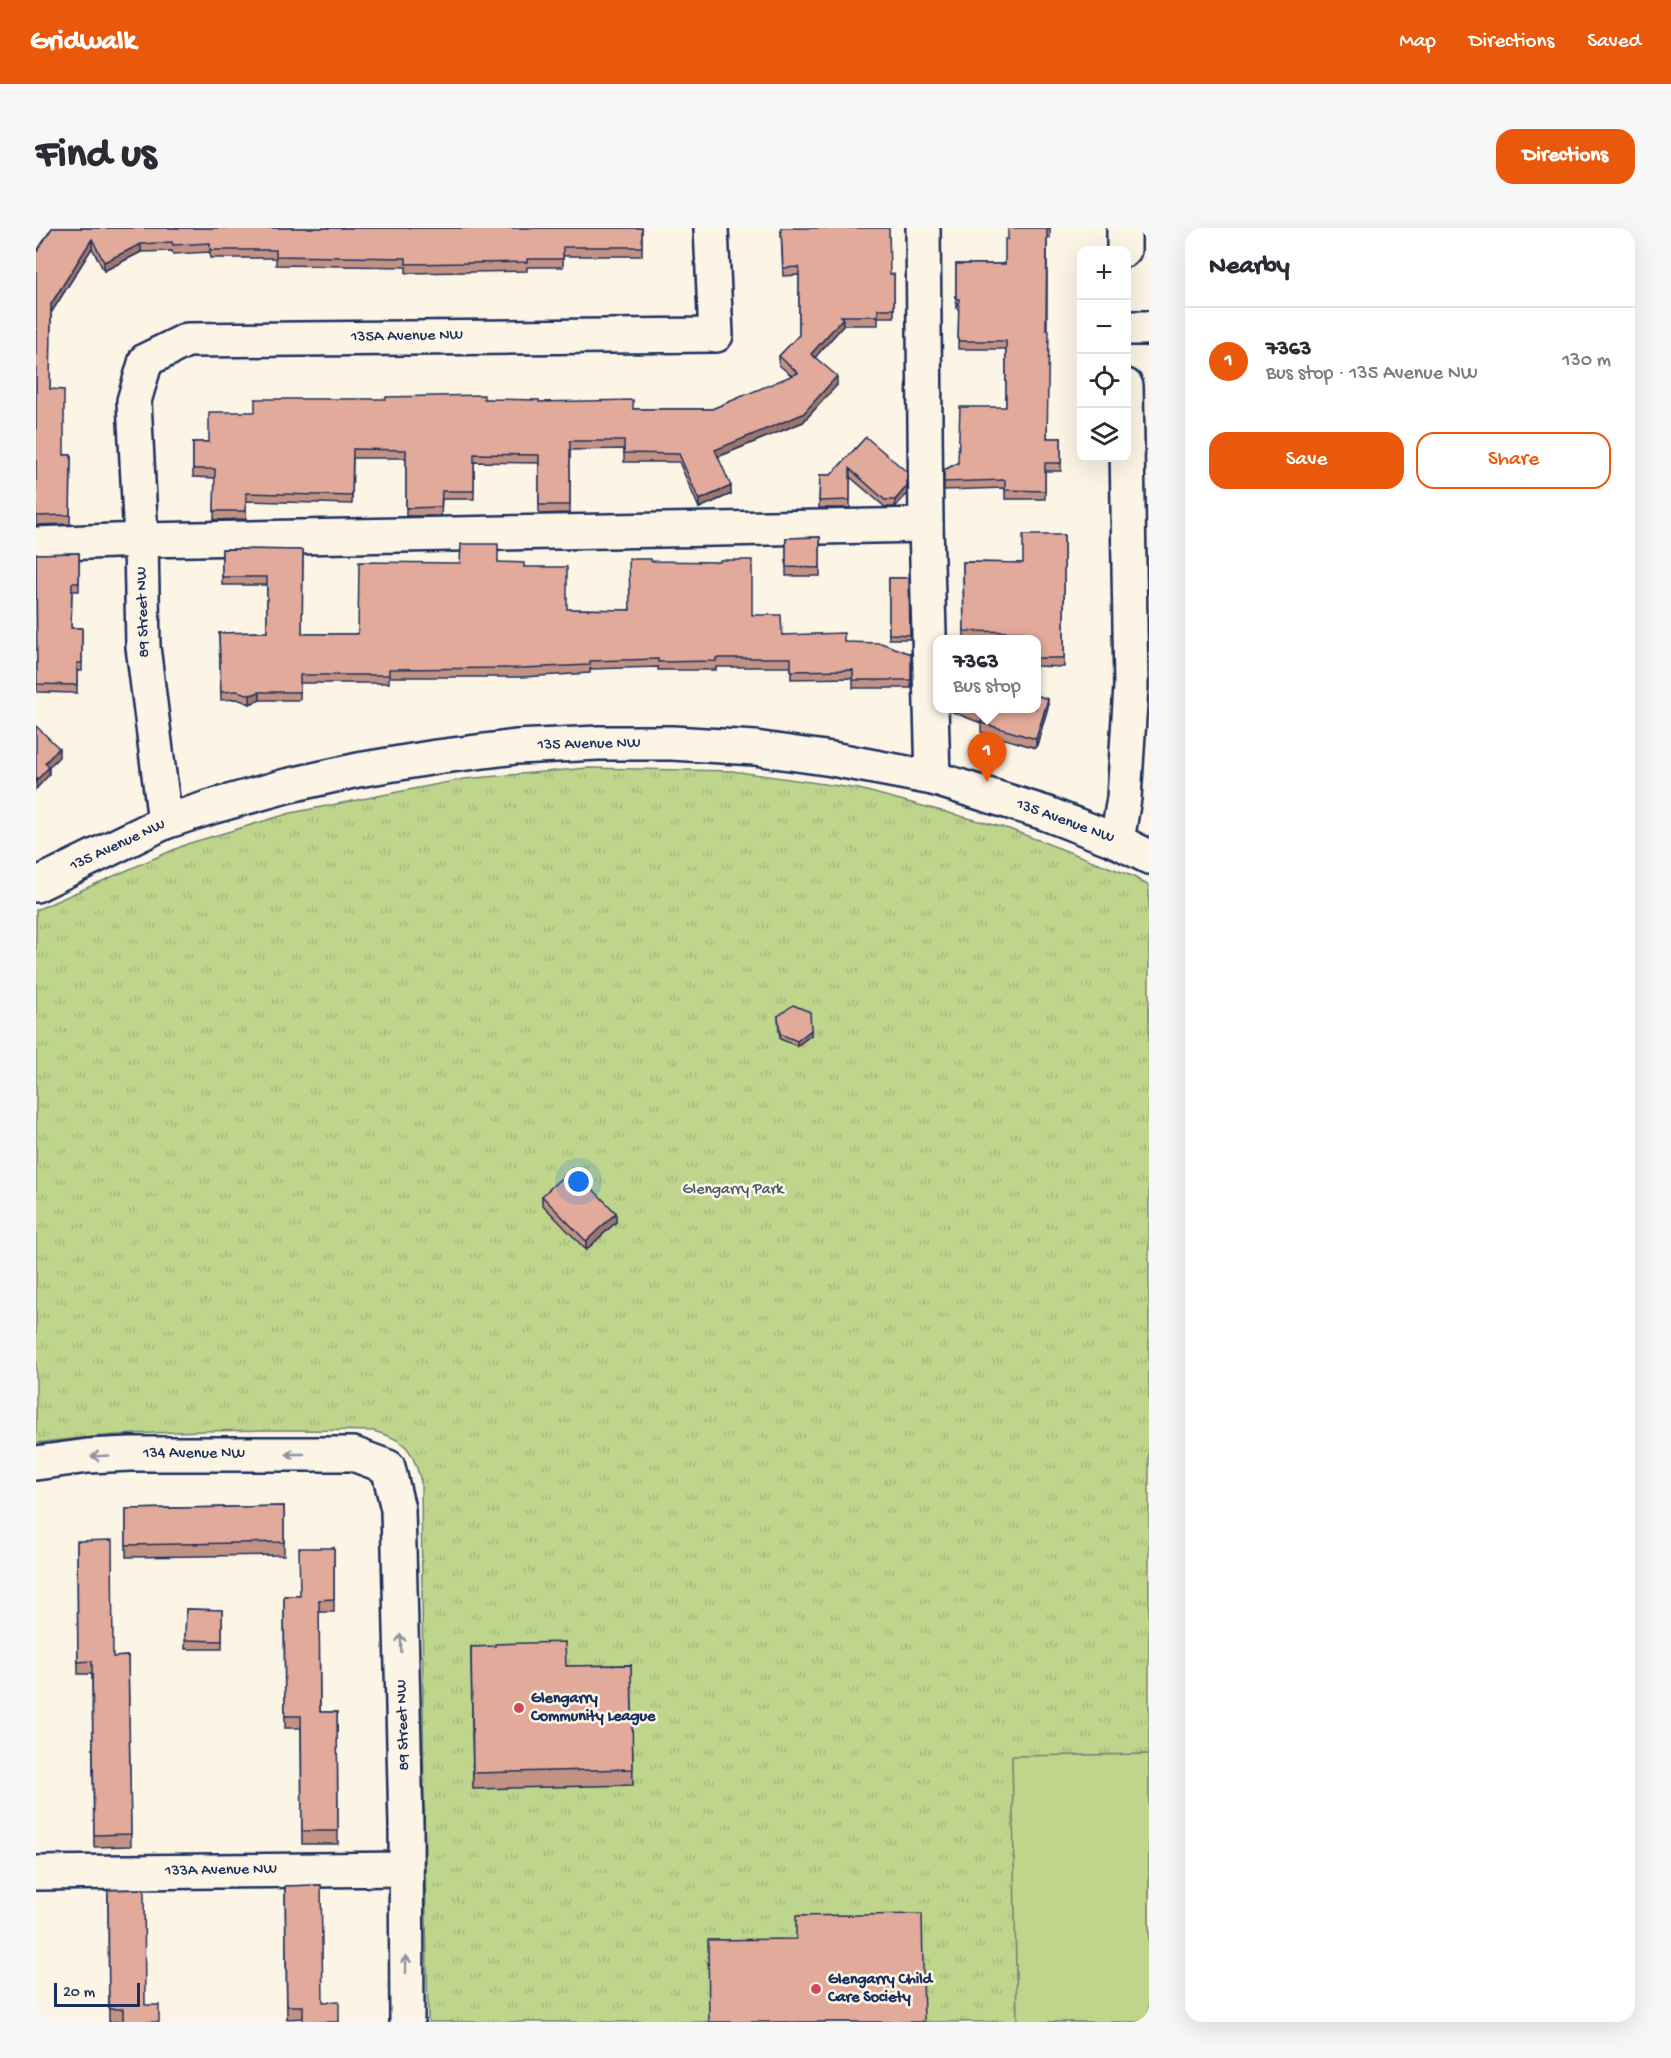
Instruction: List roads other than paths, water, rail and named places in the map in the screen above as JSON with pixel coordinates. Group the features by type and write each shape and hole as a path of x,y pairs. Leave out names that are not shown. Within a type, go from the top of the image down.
{"street":[{"name":"135A Avenue NW","path":"134,401 146,360 187,340 716,334 711,228"},
{"path":"923,228 926,525 933,778"},
{"path":"1124,228 1124,246"},
{"path":"1131,328 1149,328"},
{"name":"89 Street NW","path":"134,401 141,540 143,647 165,822"},
{"path":"1117,841 1124,798 1131,686 1126,408"},
{"path":"36,544 926,525"},
{"name":"135 Avenue NW","path":"36,885 165,822 286,786 358,770 436,757 516,747 620,743 672,743 755,748 933,778 1045,813 1117,841 1149,857"},
{"name":"134 Avenue NW","path":"36,1463 88,1456 130,1454 353,1454"},
{"name":"89 Street NW","path":"353,1454 388,1467 398,1509 406,1825 406,2022"},
{"name":"133A Avenue NW","path":"36,1873 406,1869"}],"place":[{"name":"7363","path":"987,782"},
{"name":"Glengarry Community League","path":"519,1708"},
{"name":"Glengarry Child Care Society","path":"816,1989"}],"park label":[{"name":"Glengarry Park","path":"733,1190"}]}
